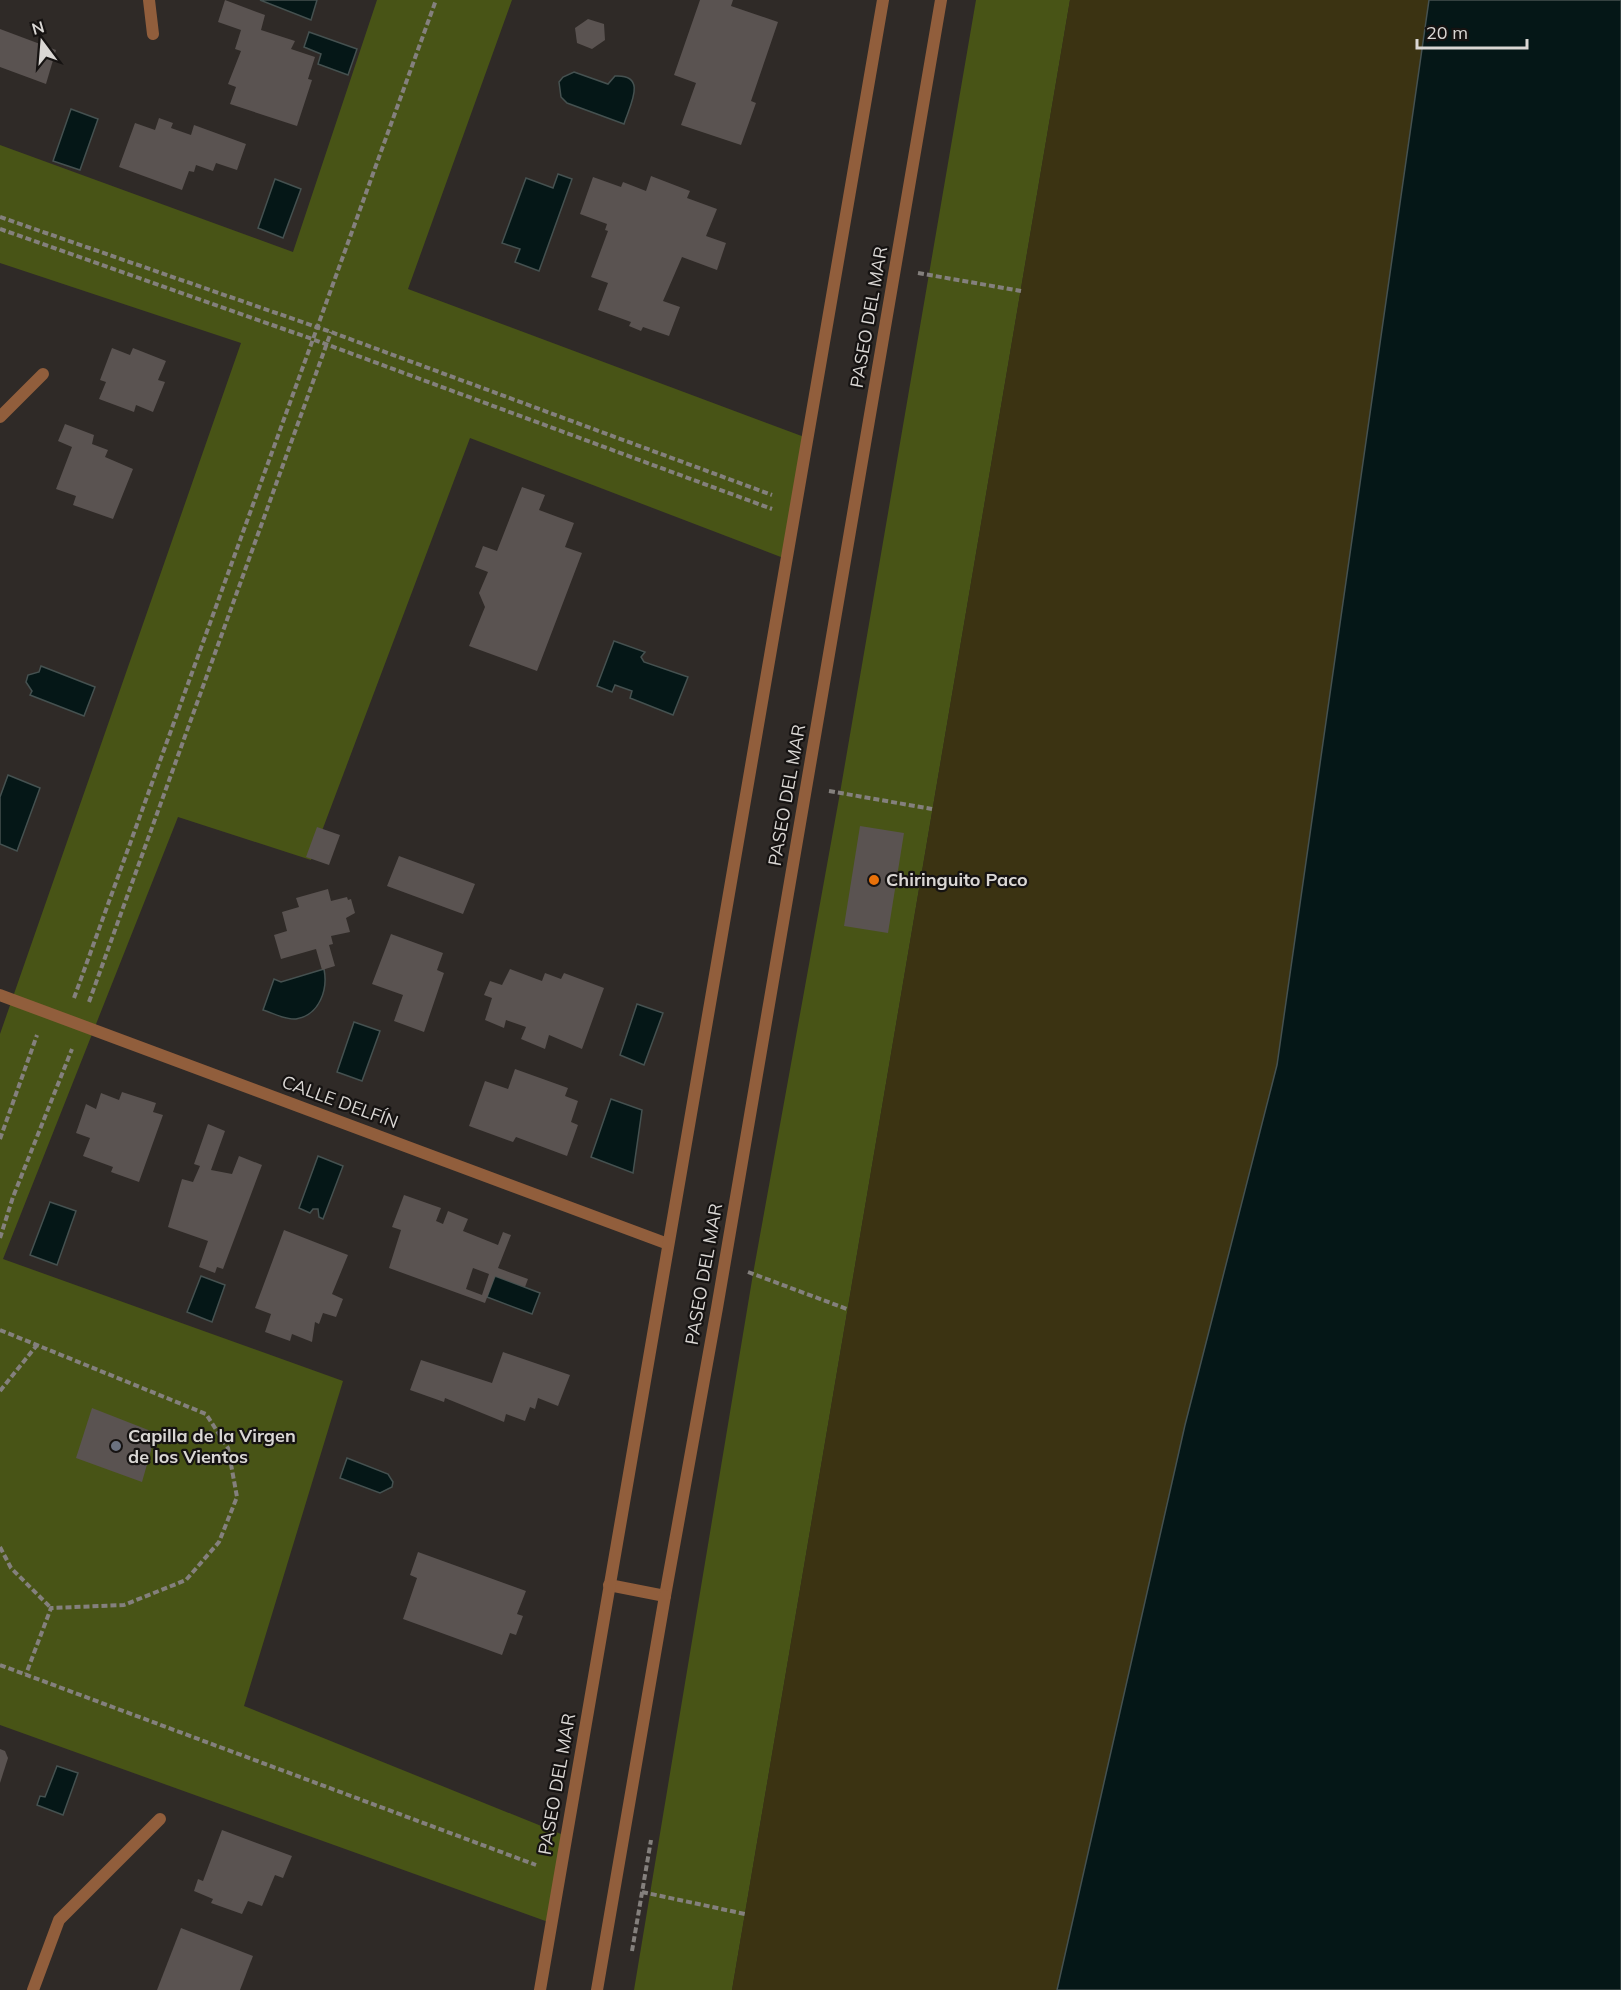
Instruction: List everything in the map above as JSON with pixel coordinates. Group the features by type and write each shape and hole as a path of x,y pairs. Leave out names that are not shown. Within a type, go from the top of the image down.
{"street":[{"path":"148,0 153,34"},
{"name":"PASEO DEL MAR","path":"540,1990 883,0"},
{"name":"PASEO DEL MAR","path":"597,1990 807,787 941,0"},
{"path":"0,417 43,374"},
{"name":"CALLE DELFÍN","path":"0,995 668,1244"},
{"path":"609,1585 665,1596"},
{"path":"33,1990 59,1920 160,1819"}],"path":[{"path":"66,1020 436,0"},
{"path":"0,217 331,332 794,510"},
{"path":"0,229 794,510"},
{"path":"896,269 1021,291"},
{"path":"0,1238 13,1197 81,1025 331,332"},
{"path":"807,787 932,810"},
{"path":"0,1139 45,1012"},
{"path":"724,1264 847,1309"},
{"path":"0,1330 206,1414 228,1448 237,1497 219,1542 186,1580 124,1605 51,1608 11,1568 0,1547"},
{"path":"0,1391 37,1346"},
{"path":"26,1674 51,1608"},
{"path":"0,1665 560,1874"},
{"path":"615,1886 745,1914"}],"green space":[{"path":"377,0 512,0 408,289 807,438 786,559 470,438 311,860 178,817 3,1259 343,1381 244,1706 566,1836 551,1923 0,1725 0,1034 241,343 0,263 0,145 293,252"},
{"path":"976,0 1070,0 732,1990 634,1990 753,1274 840,793"}],"sand":[{"path":"1070,0 1429,0 1277,1065 1185,1425 1057,1990 732,1990"}],"shaded area":[{"path":"260,0 317,0 311,20"},
{"path":"1429,0 1621,0 1621,1990 1057,1990 1185,1425 1277,1065"},
{"path":"309,32 357,49 348,75 318,64 321,54 304,47"},
{"path":"574,72 608,84 615,76 631,80 634,92 624,124 567,103 561,97 559,82 563,77"},
{"path":"71,109 98,119 80,170 53,161"},
{"path":"558,174 572,179 539,271 515,262 520,249 502,243 526,178 553,188"},
{"path":"275,179 301,189 283,238 258,228"},
{"path":"614,641 645,652 641,657 644,662 688,677 673,715 630,698 632,691 615,685 612,692 597,686"},
{"path":"41,666 95,687 84,716 30,695 32,691 26,682 28,675 39,672"},
{"path":"8,775 40,788 17,851 0,844 0,797"},
{"path":"324,969 323,993 316,1007 304,1017 292,1019 263,1010 274,979 281,982"},
{"path":"637,1004 663,1013 644,1065 620,1055"},
{"path":"354,1022 380,1031 362,1081 337,1072"},
{"path":"611,1099 642,1110 633,1173 591,1157"},
{"path":"318,1156 343,1166 323,1219 319,1217 318,1209 313,1209 310,1213 299,1208"},
{"path":"50,1202 76,1211 57,1265 30,1255"},
{"path":"201,1276 225,1285 212,1322 187,1312"},
{"path":"495,1276 540,1293 532,1314 487,1297"},
{"path":"347,1458 388,1474 393,1482 392,1487 380,1493 340,1478"},
{"path":"57,1766 78,1773 63,1815 37,1805 40,1796 45,1797"}],"building":[{"path":"225,0 265,15 261,30 295,41 291,49 315,57 308,79 312,80 297,126 230,104 236,87 228,84 241,51 235,49 241,30 218,22"},
{"path":"700,0 733,0 731,6 778,22 751,101 756,103 741,145 681,125 696,83 674,75"},
{"path":"588,19 604,24 605,40 592,49 577,43 575,28"},
{"path":"0,29 56,50 46,84 0,67"},
{"path":"159,118 173,123 171,128 191,135 194,125 246,144 237,170 216,163 213,171 196,165 194,172 189,171 182,190 119,167 135,123 155,130"},
{"path":"651,176 690,191 687,198 717,209 706,236 726,243 717,270 682,257 663,301 680,307 669,336 643,327 641,331 629,326 631,322 598,310 608,283 591,277 608,231 605,230 607,224 580,214 593,177 621,187 623,182 646,191"},
{"path":"112,348 130,355 133,348 166,361 158,380 165,382 153,412 136,405 134,412 99,399 106,382 100,380"},
{"path":"65,424 94,435 92,444 108,450 105,457 133,469 113,519 73,505 76,496 56,489 72,447 58,441"},
{"path":"522,487 545,495 539,510 574,523 565,547 582,553 537,671 469,646 485,607 479,593 488,572 475,567 483,546 497,551"},
{"name":"Chiringuito Paco","path":"860,826 904,833 888,933 844,926"},
{"path":"317,827 340,835 329,865 306,857"},
{"path":"399,856 475,884 463,914 387,886"},
{"path":"328,889 331,901 347,897 348,900 351,899 355,913 346,918 350,932 331,936 333,944 329,945 335,966 322,970 316,949 281,959 274,935 287,931 282,912 299,907 296,898"},
{"path":"391,934 443,953 437,970 444,973 424,1032 394,1021 403,995 372,984"},
{"path":"510,969 542,981 545,973 561,979 564,973 604,988 582,1049 549,1035 545,1049 521,1039 526,1027 506,1020 504,1028 485,1020 492,998 484,995 490,981 502,985"},
{"path":"515,1069 568,1088 565,1096 578,1101 571,1122 578,1125 567,1156 516,1137 513,1142 469,1126 485,1081 508,1089"},
{"path":"122,1092 156,1103 153,1112 163,1115 139,1182 111,1172 113,1167 83,1156 90,1138 76,1133 86,1104 96,1109 101,1093 119,1100"},
{"path":"208,1124 225,1131 211,1170 232,1174 239,1156 262,1165 223,1269 217,1267 215,1273 199,1267 208,1241 168,1227 182,1179 193,1182 200,1166 194,1164"},
{"path":"404,1195 441,1208 436,1221 443,1224 448,1211 468,1219 463,1231 498,1245 503,1232 511,1235 498,1268 528,1279 525,1287 495,1276 485,1303 389,1268 401,1230 392,1227","holes":["473,1268 489,1274 482,1295 466,1289"]},
{"path":"284,1230 348,1255 332,1294 343,1299 336,1317 323,1313 319,1324 315,1322 312,1342 292,1334 290,1341 265,1332 271,1314 255,1308"},
{"path":"503,1352 570,1375 558,1406 538,1398 535,1409 530,1407 525,1421 506,1414 504,1422 445,1398 444,1402 410,1390 421,1360 492,1383"},
{"name":"Capilla de la Virgen de los Vientos","path":"92,1408 156,1433 142,1482 76,1458"},
{"path":"418,1552 526,1591 517,1614 523,1616 516,1635 510,1633 502,1655 403,1619 417,1578 410,1575"},
{"path":"0,1749 5,1751 8,1758 0,1783"},
{"path":"222,1830 292,1856 283,1878 275,1875 262,1906 248,1901 242,1914 211,1903 213,1899 194,1891 198,1879 203,1881"},
{"path":"181,1928 253,1956 240,1990 157,1990"}],"place":[{"name":"Chiringuito Paco","path":"874,880"},
{"name":"Capilla de la Virgen de los Vientos","path":"116,1446"}]}
